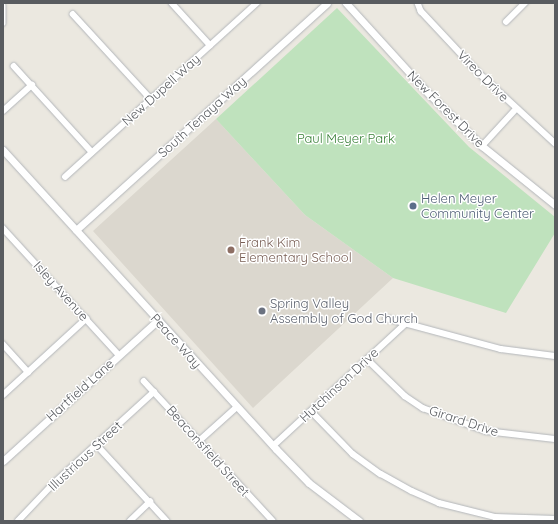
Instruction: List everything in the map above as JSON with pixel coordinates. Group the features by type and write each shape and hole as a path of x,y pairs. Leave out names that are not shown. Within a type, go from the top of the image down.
{"street":[{"path":"172,3 210,45"},
{"name":"New Dupell Way","path":"65,177 257,3"},
{"name":"South Tenaya Way","path":"76,230 327,3"},
{"name":"New Forest Drive","path":"346,3 428,93 482,146 555,205"},
{"name":"Vireo Drive","path":"418,3 421,11 478,72 516,109 555,143"},
{"path":"506,22 525,3"},
{"path":"3,6 3,23"},
{"path":"73,14 151,99"},
{"path":"14,66 92,152"},
{"path":"3,111 32,85"},
{"path":"482,146 516,109"},
{"name":"Peace Way","path":"3,150 273,446 309,483 359,521"},
{"name":"Isley Avenue","path":"3,228 119,354"},
{"path":"386,318 501,349 555,356"},
{"path":"3,395 86,319"},
{"name":"Hartfield Lane","path":"3,461 158,320"},
{"name":"Hutchinson Drive","path":"273,446 405,324"},
{"path":"3,344 28,372"},
{"name":"Girard Drive","path":"367,359 405,396 423,408 486,430 555,439"},
{"name":"Beaconsfield Street","path":"144,381 273,521"},
{"name":"Illustrious Street","path":"18,521 154,392"},
{"path":"199,441 237,407"},
{"path":"311,410 353,454 381,474 412,491 439,502 495,517 555,519"},
{"path":"97,445 167,521"},
{"path":"130,521 150,502"}],"shaded area":[{"name":"Frank Kim Elementary School","path":"216,119 305,215 393,278 253,408 93,231"}],"green space":[{"name":"Paul Meyer Park","path":"337,8 469,147 555,217 555,233 506,313 393,278 305,215 216,119"}],"place":[{"name":"Helen Meyer Community Center","path":"413,206"},
{"name":"Frank Kim Elementary School","path":"231,250"},
{"name":"Spring Valley Assembly of God Church","path":"262,311"}]}
